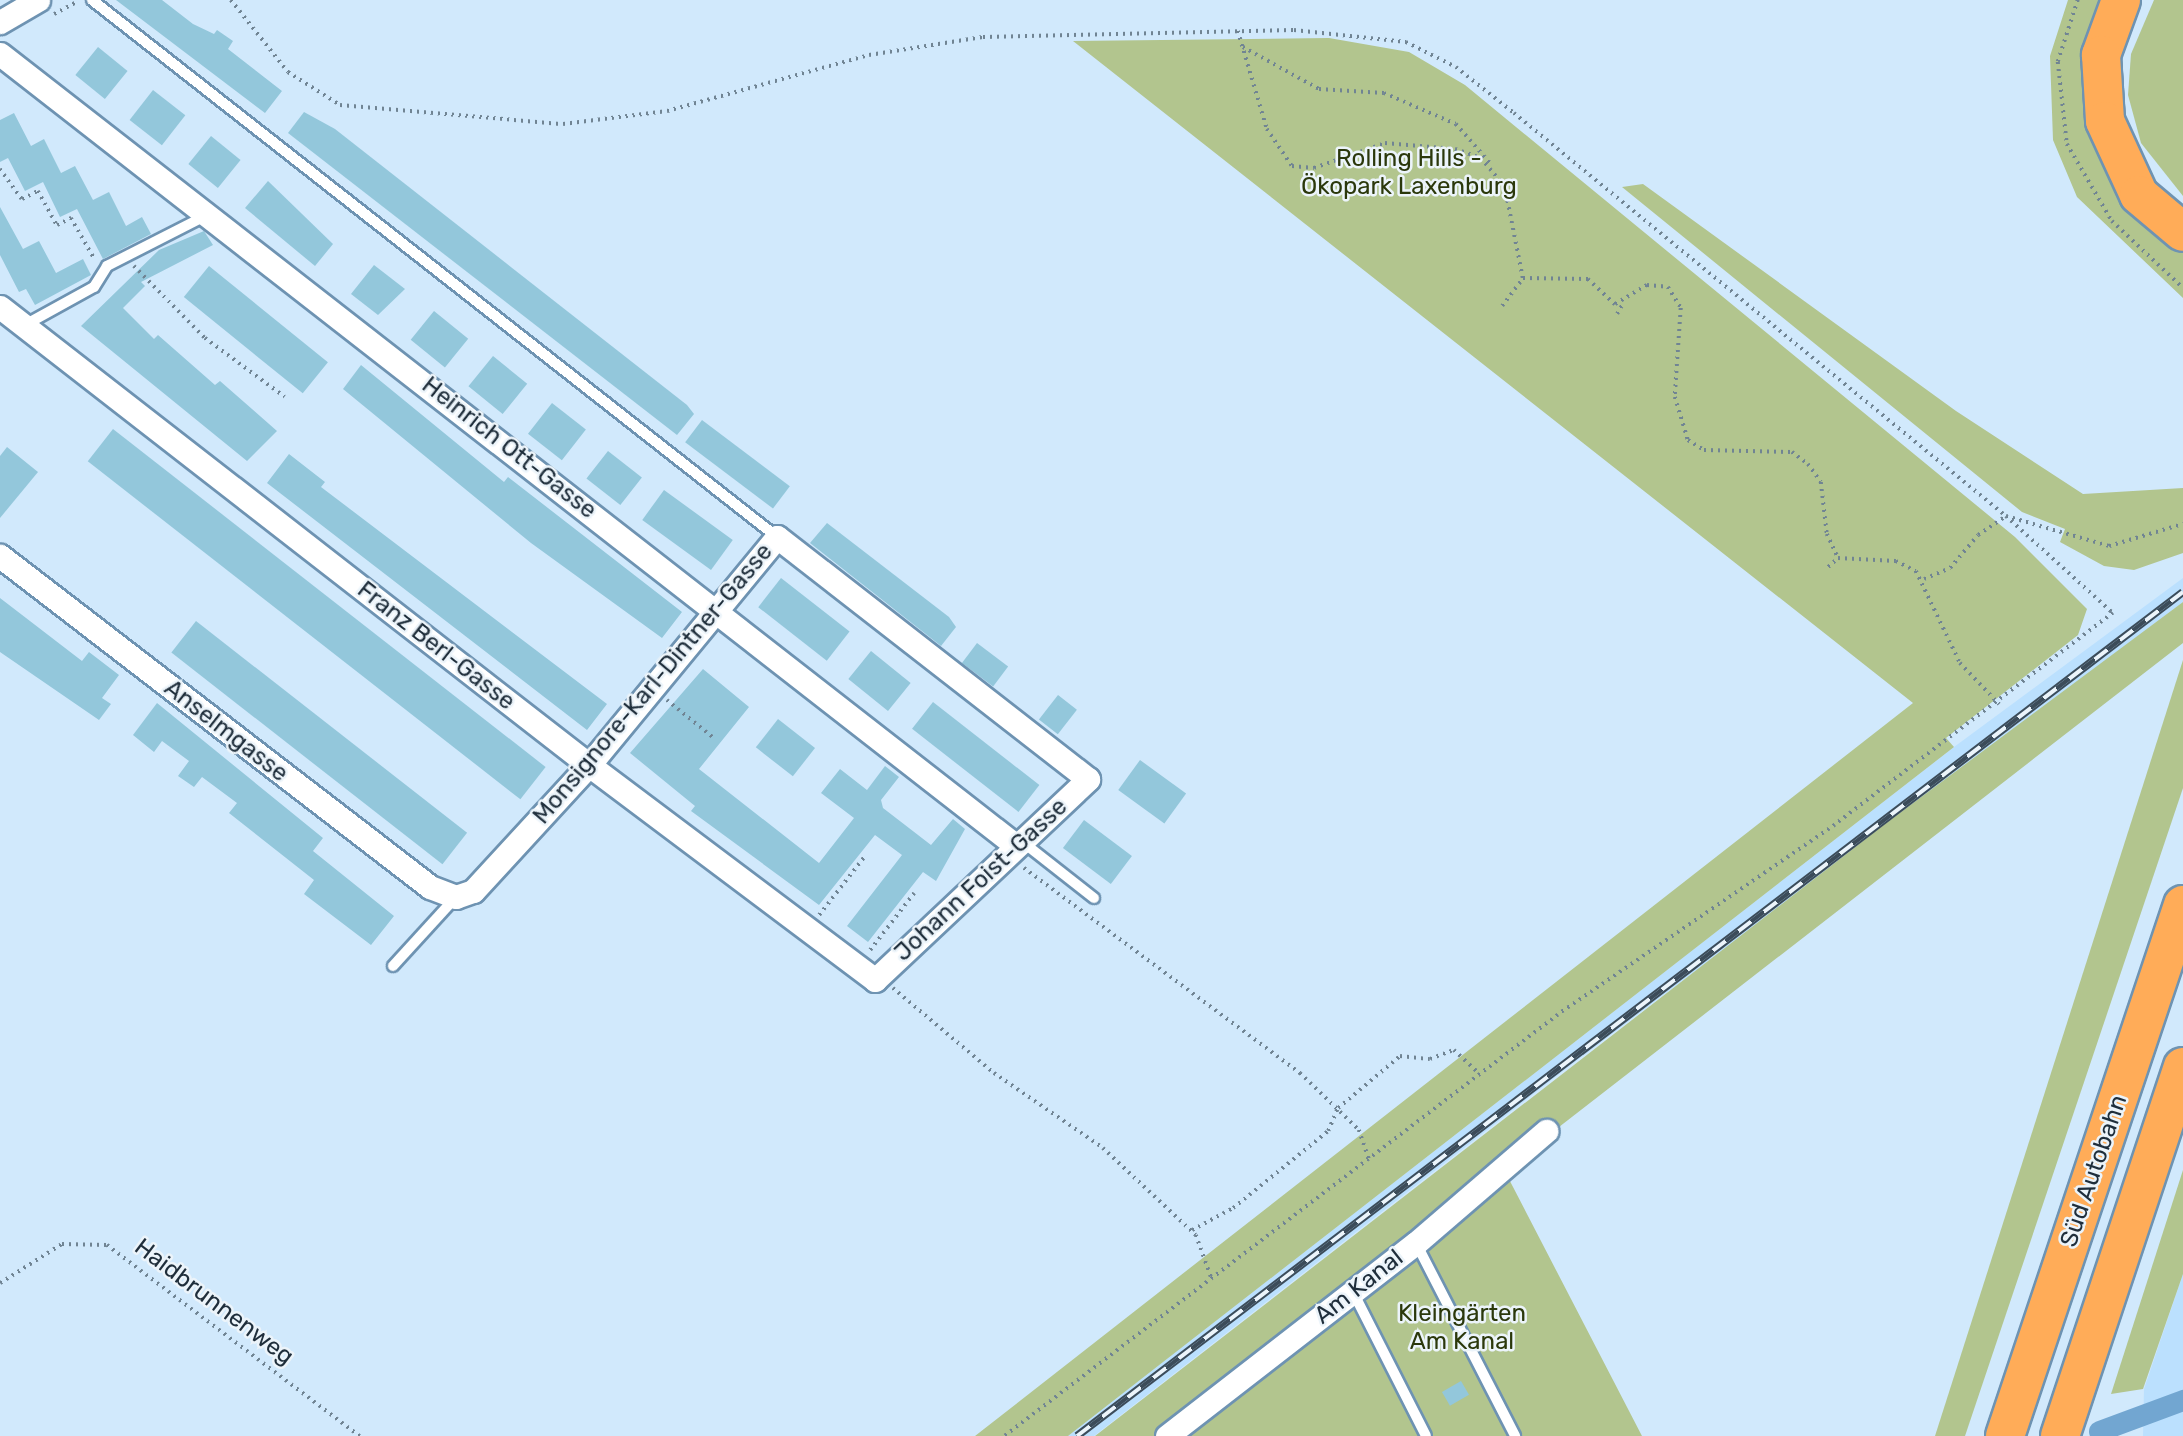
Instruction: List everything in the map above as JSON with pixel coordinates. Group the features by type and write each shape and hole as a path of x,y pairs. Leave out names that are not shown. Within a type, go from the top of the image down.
{"highway":[{"path":"2121,0 2101,55 2105,121 2139,195 2183,232"},
{"path":"2143,0 2124,40 2118,97 2144,167 2183,207"},
{"name":"Süd Autobahn","path":"2005,1436 2183,905"},
{"name":"Süd Autobahn","path":"2060,1436 2183,1067"}],"street":[{"path":"0,22 38,0"},
{"name":"Heinrich Ott-Gasse","path":"0,54 718,609 1013,847"},
{"name":"Franz Berl-Gasse","path":"0,307 589,765 875,980"},
{"name":"Monsignore-Karl-Dintner-Gasse","path":"456,897 473,891 589,765 651,686 777,537 1087,779"},
{"name":"Anselmgasse","path":"0,556 430,887 456,897"},
{"name":"Johann Foist-Gasse","path":"875,980 1087,779"},
{"name":"Am Kanal","path":"1167,1436 1416,1243 1546,1131"}],"lane":[{"path":"92,0 777,537"},
{"path":"23,326 94,287 102,274 126,257 207,215"},
{"path":"1013,847 1094,898"},
{"path":"393,966 456,897"},
{"path":"1416,1243 1515,1436"},
{"path":"1353,1292 1426,1436"}],"path":[{"path":"231,0 288,72 340,105 563,124 667,111 899,48 983,37 1238,31 1350,32 1439,56 2006,516 2113,613 1999,704 1480,1074 1005,1436"},
{"path":"2068,33 2078,0"},
{"path":"1238,31 1274,145 1292,166 1314,168 1385,143 1455,149 1494,169"},
{"path":"1241,46 1319,89 1376,91 1457,124 1481,144 1513,207 1523,278 1502,306"},
{"path":"0,169 22,199 38,191 57,225 71,218 102,274"},
{"path":"126,257 205,338 285,397"},
{"path":"1523,278 1588,279 1606,300 1622,304"},
{"path":"1617,314 1622,304 1647,285 1668,287 1676,296 1681,323 1675,397 1682,431 1704,450 1773,449 1808,464 1821,482 1827,534 1838,558"},
{"path":"2006,516 2109,546 2183,524"},
{"path":"1923,579 1950,568 1978,535 2006,516"},
{"path":"1828,567 1838,558 1896,561 1923,579 1960,663 1999,704"},
{"path":"651,686 714,738"},
{"path":"1013,847 1339,1108 1359,1130 1368,1159"},
{"path":"808,930 865,856"},
{"path":"854,964 914,893"},
{"path":"875,980 1103,1148 1190,1230 1211,1279"},
{"path":"1190,1230 1217,1219 1275,1175 1328,1131 1339,1108 1401,1056 1430,1059 1454,1050 1480,1074"},
{"name":"Haidbrunnenweg","path":"0,1283 62,1244 107,1245 360,1436"}],"shaded area":[{"path":"2183,578 2183,602 1563,1071 1094,1436 1068,1436 1954,747"},
{"path":"2183,1274 2183,1436 2143,1436 2144,1389"}],"green space":[{"path":"2068,0 2109,0 2091,54 2183,244 2183,298 2077,197 2053,140 2050,56"},
{"path":"2154,0 2183,0 2183,196 2141,143 2128,95 2131,54"},
{"name":"Rolling Hills - Ökopark Laxenburg","path":"1329,38 1409,52 1465,85 2015,537 2087,609 2078,635 1946,738 1954,747 1068,1436 975,1436 1913,703 1073,41"},
{"path":"1643,184 1956,411 2083,494 2183,488 2183,553 2134,570 2104,566 2060,542 2065,529 2022,512 1622,187"},
{"name":"Kleingärten Am Kanal","path":"2183,602 2183,643 1559,1127 1545,1125 1499,1160 1642,1436 1095,1436 1885,824"},
{"path":"2183,660 2183,788 1965,1436 1935,1436"},
{"path":"2183,1170 2183,1274 2143,1389 2111,1394"}],"building":[{"path":"116,0 162,0 193,24 214,34 217,30 233,41 228,49 282,91 265,113"},
{"path":"98,47 128,71 105,99 75,75"},
{"path":"153,90 185,115 162,145 130,120"},
{"path":"304,112 335,129 687,405 694,414 677,435 288,133"},
{"path":"14,113 31,146 44,139 61,173 75,166 93,200 109,192 126,226 142,217 151,234 103,259 77,209 60,217 43,182 25,191 8,158 0,162 0,120"},
{"path":"211,136 241,160 218,188 188,164"},
{"path":"268,181 333,244 315,266 245,208"},
{"path":"0,207 23,249 39,241 56,273 83,259 91,275 35,305 26,289 19,292 0,255"},
{"path":"204,231 213,245 141,282 145,286 123,308 154,339 158,335 215,385 220,381 277,431 247,461 81,326 159,250"},
{"path":"374,265 405,289 378,315 351,294"},
{"path":"209,266 328,362 303,393 184,297"},
{"path":"434,311 468,339 445,367 411,340"},
{"path":"493,356 527,384 503,414 468,386"},
{"path":"361,365 504,482 508,477 682,612 662,638 531,543 343,389"},
{"path":"552,403 586,429 562,460 528,434"},
{"path":"702,420 790,486 773,509 685,442"},
{"path":"113,429 546,767 520,799 88,461"},
{"path":"7,447 38,472 0,518 0,456"},
{"path":"608,451 642,477 620,505 586,479"},
{"path":"289,454 325,482 321,487 607,704 587,730 267,483"},
{"path":"664,490 733,540 711,570 642,520"},
{"path":"827,523 949,617 956,627 941,646 810,543"},
{"path":"781,578 850,632 827,661 758,607"},
{"path":"0,598 82,661 89,652 119,675 102,698 111,704 99,720 0,652"},
{"path":"196,621 467,833 442,864 171,653"},
{"path":"977,643 1008,666 993,686 962,663"},
{"path":"871,651 911,683 888,711 848,679"},
{"path":"703,669 749,707 699,769 819,863 854,818 821,793 840,769 867,790 885,766 899,777 881,800 883,808 931,845 953,819 965,829 936,881 923,872 868,942 847,926 902,855 875,835 819,905 691,811 695,806 630,753"},
{"path":"1058,695 1077,710 1058,734 1039,719"},
{"path":"933,702 1039,785 1018,812 912,729"},
{"path":"157,703 323,838 313,851 394,916 371,945 304,894 314,880 229,813 237,803 202,777 194,787 178,776 189,761 162,741 154,752 133,735"},
{"path":"778,719 815,748 793,776 756,747"},
{"path":"1140,760 1186,794 1164,823 1118,790"},
{"path":"1084,820 1132,856 1111,884 1063,848"},
{"path":"1461,1381 1469,1395 1450,1406 1442,1392"}],"waterway":[{"path":"2099,1431 2183,1400"}],"railway":[{"path":"1077,1436 2183,592"}]}
